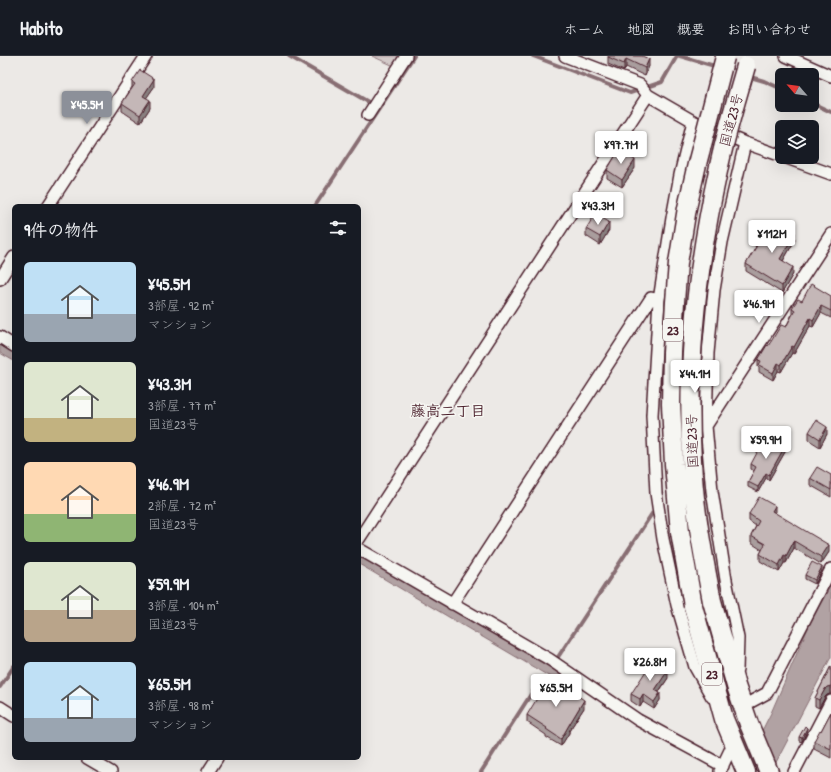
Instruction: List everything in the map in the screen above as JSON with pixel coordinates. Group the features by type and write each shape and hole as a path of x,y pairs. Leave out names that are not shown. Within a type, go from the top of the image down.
{"highway":[{"name":"国道23号","path":"725,57 697,164 687,208 678,262 674,302 671,404 674,464 680,532 693,606 724,719 746,772"},
{"name":"国道23号","path":"747,61 718,171 700,268 695,308 690,402 692,460 698,528 712,601 736,686 749,724 769,772"}],"street":[{"path":"49,204 146,56"},
{"path":"368,115 406,56"},
{"path":"565,56 645,91 693,121 775,154"},
{"path":"786,56 831,76"},
{"path":"361,536 645,91"},
{"path":"693,121 680,175 659,300 652,415 656,493 663,540 677,605 695,667 724,719"},
{"path":"736,686 738,638 726,580 712,491 706,426 708,353 714,290 722,242 745,143"},
{"path":"803,164 831,174"},
{"path":"706,426 831,234"},
{"path":"0,279 12,260"},
{"path":"452,604 651,298 659,300"},
{"path":"0,337 12,345"},
{"path":"361,550 549,659 638,720 721,769 734,742"},
{"path":"743,706 767,693 831,568"},
{"path":"794,772 831,700"},
{"path":"0,707 12,715"},
{"path":"90,760 110,772"},
{"path":"208,772 216,760"}],"shaded area":[{"path":"372,56 401,56 394,66"},
{"path":"0,345 12,352 12,360 0,353"},
{"path":"361,557 561,674 557,681 361,565"},
{"path":"831,585 831,657 771,772 741,772 771,713 811,621"}],"building":[{"path":"608,56 642,56 649,59 645,68 626,59 624,64"},
{"path":"140,70 154,79 143,96 150,100 140,115 122,103 135,84 132,82"},
{"path":"619,150 635,160 622,180 607,170"},
{"path":"595,214 609,222 600,237 586,229"},
{"path":"762,224 776,232 781,225 795,233 780,259 793,267 782,286 746,264 759,242 754,238"},
{"path":"811,284 831,296 831,311 821,306 813,320 810,318 794,347 792,346 781,365 778,363 773,373 759,365 761,361 758,360 781,325 786,327 795,310 792,308 798,299 802,301"},
{"path":"816,420 827,427 820,439 809,432"},
{"path":"766,436 785,446 769,475 766,473 758,487 748,482 756,467 751,464"},
{"path":"817,467 831,475 831,490 810,478"},
{"path":"759,497 775,506 772,511 829,545 821,557 794,541 779,565 760,554 765,544 751,536 759,521 749,514"},
{"path":"812,562 822,567 815,580 805,575"},
{"path":"653,660 668,670 655,690 660,693 654,702 643,694 640,699 631,694"},
{"path":"831,666 831,686 825,689 819,700 815,698"},
{"path":"550,677 584,700 561,739 527,715"},
{"path":"831,712 831,749 814,741"},
{"path":"805,726 807,728 802,738 799,737"}],"waterway":[{"path":"289,56 370,103"},
{"path":"316,204 414,56"},
{"path":"533,56 630,93 662,82 677,56"},
{"path":"680,56 718,67"},
{"path":"747,76 775,86"},
{"path":"819,106 831,112"},
{"path":"558,657 653,512"},
{"path":"0,687 12,669"},
{"path":"481,772 533,691"}],"district":[{"name":"藤高二丁目","path":"448,411"}]}
